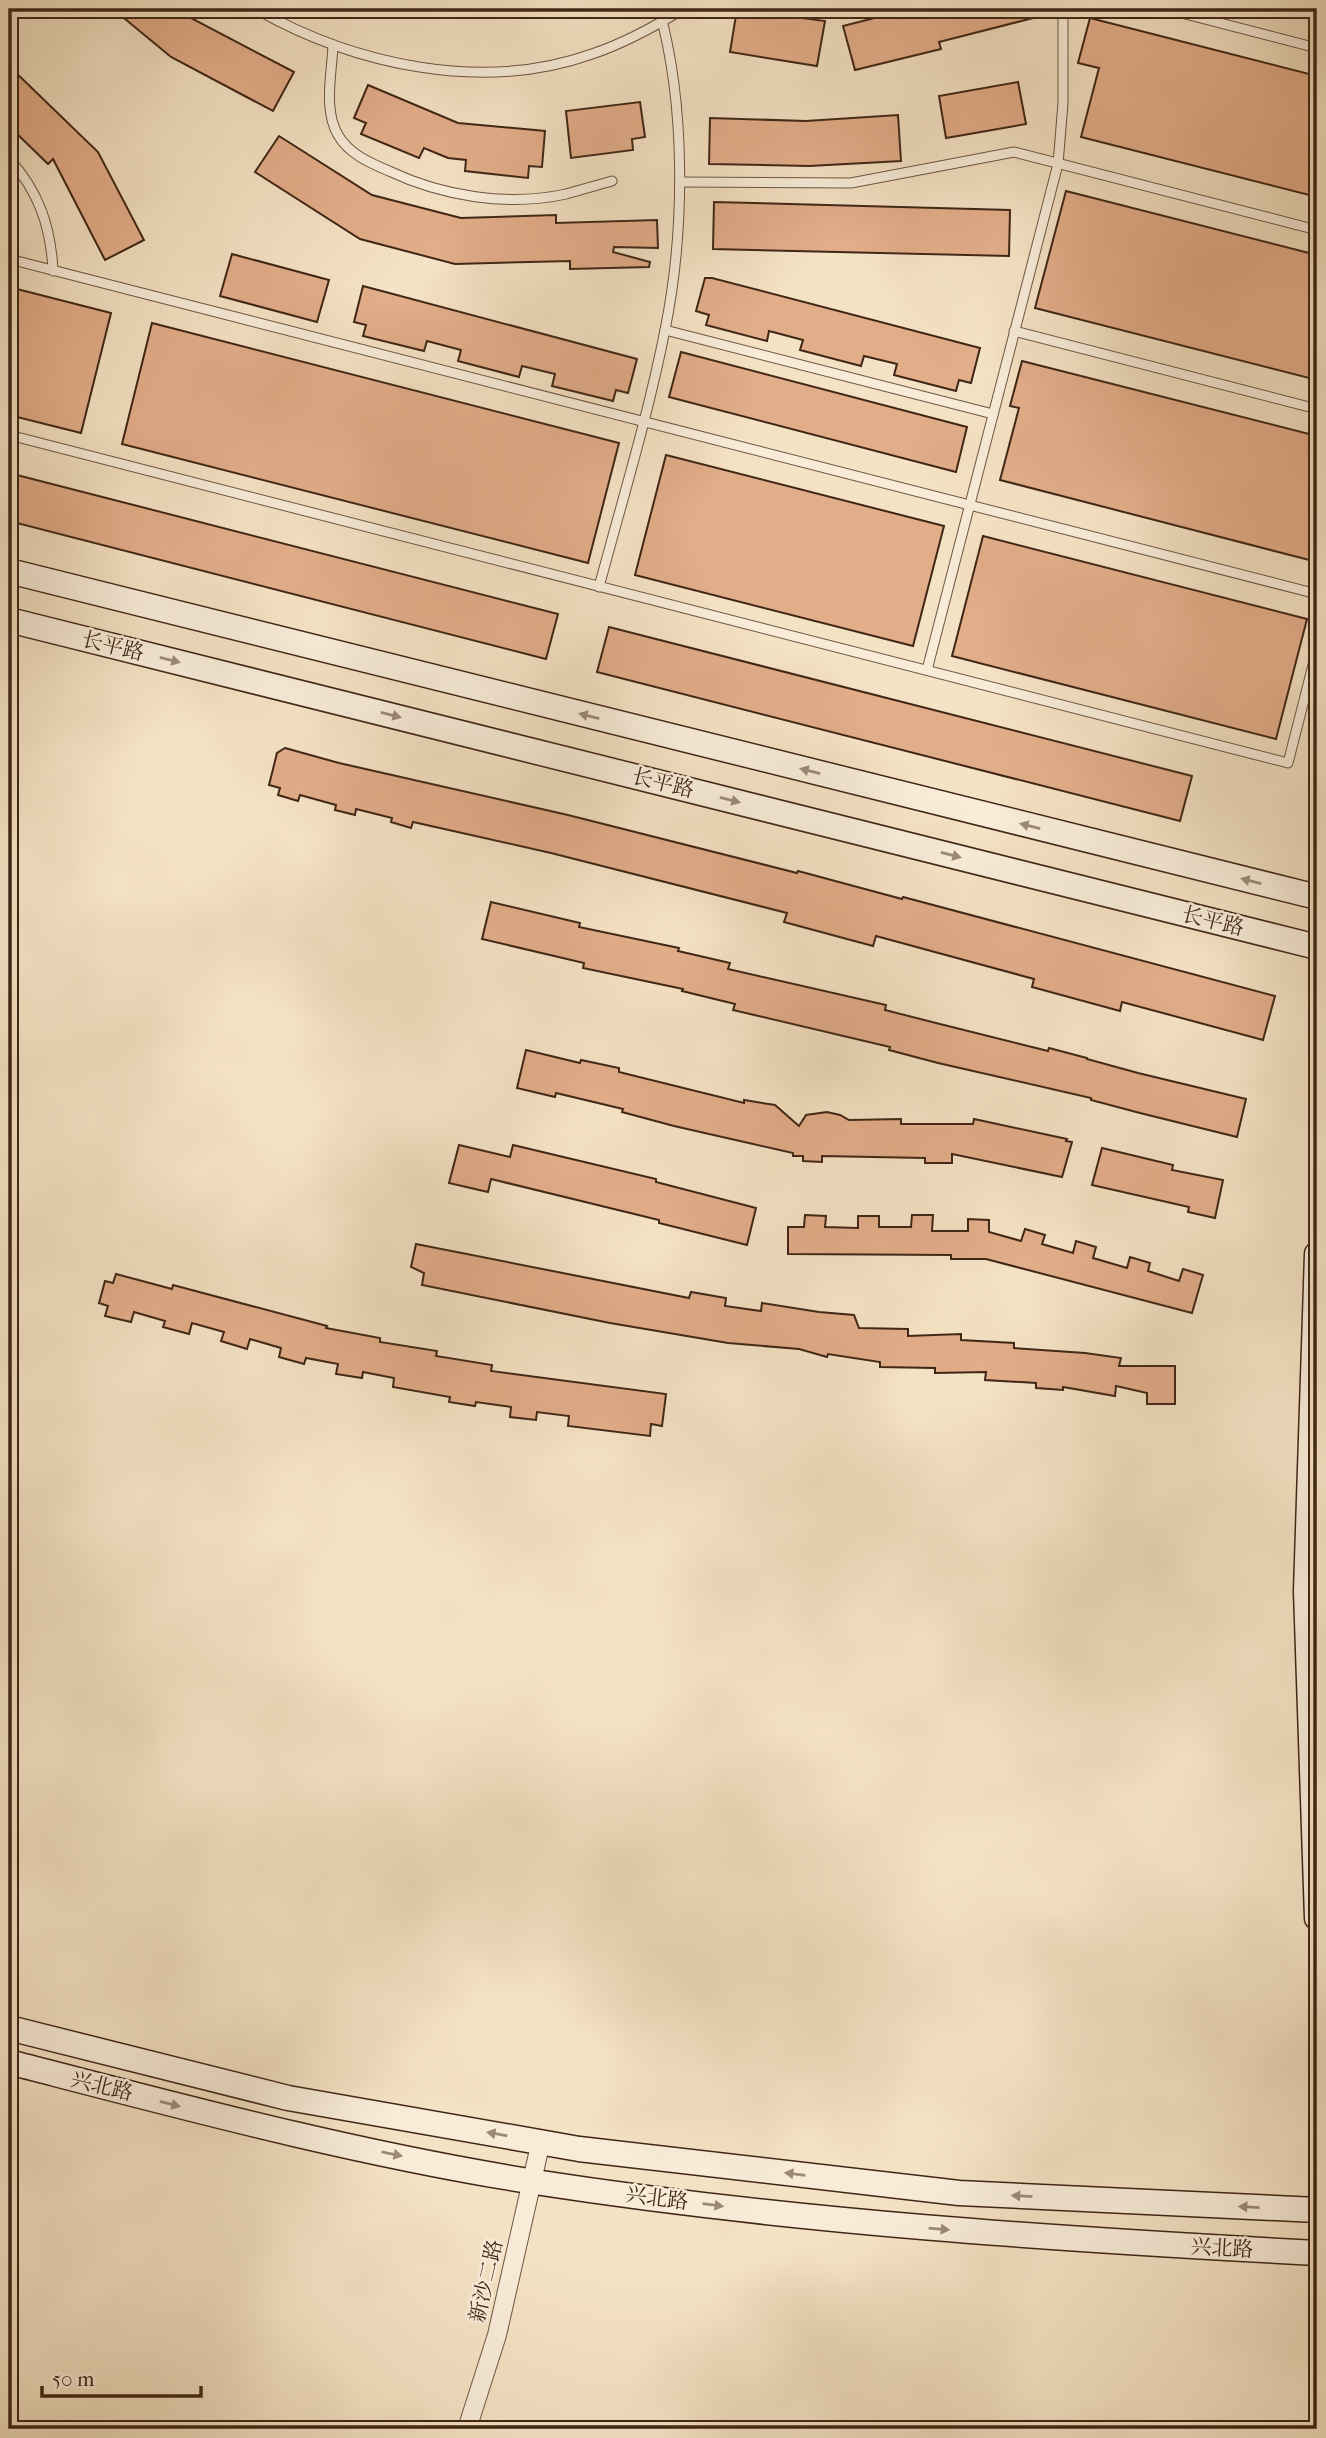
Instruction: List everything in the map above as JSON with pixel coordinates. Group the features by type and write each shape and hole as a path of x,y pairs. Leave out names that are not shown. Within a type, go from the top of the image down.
{"street":[{"path":"9,571 1317,897"},
{"name":"长平路","path":"9,620 1317,947"},
{"path":"1317,1254 1306,1591 1317,1918"},
{"name":"兴北路","path":"9,2028 288,2098 579,2149 959,2193 1317,2210"},
{"name":"兴北路","path":"9,2062 290,2134 533,2181 825,2220 1080,2240 1317,2253"},
{"name":"新沙二路","path":"467,2429 497,2334 541,2141"}],"lane":[{"path":"256,9 291,29 350,51 411,65 471,72 531,69 590,55 646,32 683,9"},
{"path":"599,587 665,330 676,263 680,183 675,102 659,9"},
{"path":"926,670 1058,164 1063,103 1063,9"},
{"path":"1166,9 1317,48"},
{"path":"334,45 331,114 337,134 351,151 368,162 415,183 463,195 513,199 564,194 612,181"},
{"path":"680,183 851,183 1014,152 1317,230"},
{"path":"9,159 26,179 47,223 52,271"},
{"path":"9,260 1317,594"},
{"path":"665,330 993,414"},
{"path":"1014,331 1317,409"},
{"path":"9,435 1288,763 1317,649"}],"building":[{"path":"113,9 196,9 189,17 294,72 273,111 171,57"},
{"path":"737,9 825,21 817,66 730,52"},
{"path":"910,9 1045,9 1045,15 939,42 941,49 855,70 843,26"},
{"path":"1090,18 1317,76 1317,197 1081,137 1099,68 1078,63"},
{"path":"9,66 98,152 144,240 105,260 53,159 48,164 9,126"},
{"path":"1018,82 1026,124 946,138 939,96"},
{"path":"368,85 458,123 545,131 542,167 529,166 528,178 465,171 466,160 448,158 424,148 419,158 361,134 366,123 354,118"},
{"path":"640,102 645,137 632,139 633,150 571,158 566,111"},
{"path":"898,115 901,161 809,166 709,164 710,118 806,121"},
{"path":"279,136 372,195 461,218 556,215 556,223 657,220 658,248 614,247 613,252 650,262 649,267 570,269 570,261 455,264 360,239 255,172"},
{"path":"1066,191 1317,255 1317,380 1035,308"},
{"path":"714,202 1010,210 1009,256 713,249"},
{"path":"232,254 329,280 317,322 220,296"},
{"path":"705,278 980,348 971,383 959,380 956,391 894,375 897,364 864,356 861,366 800,350 803,340 769,331 767,341 706,325 709,315 696,311"},
{"path":"363,286 637,359 628,393 616,390 613,401 552,386 555,374 522,366 519,377 458,361 461,350 427,341 424,351 363,336 366,325 354,322"},
{"path":"9,287 111,313 81,433 9,415"},
{"path":"152,323 619,443 588,563 122,444"},
{"path":"681,352 967,427 956,472 669,397"},
{"path":"1022,361 1317,436 1317,562 1000,480 1019,408 1010,406"},
{"path":"666,455 944,526 913,646 635,575"},
{"path":"9,473 558,614 546,659 9,521"},
{"path":"983,536 1307,619 1276,739 952,656"},
{"path":"609,627 1192,776 1180,821 597,672"},
{"path":"285,748 797,873 798,871 902,899 903,897 1275,996 1263,1040 1122,1002 1120,1011 1032,987 1034,979 876,936 873,946 784,922 787,913 551,853 413,822 411,828 391,822 392,818 356,809 355,815 335,810 336,805 300,795 298,801 278,795 280,788 269,785 277,753"},
{"path":"491,902 580,923 579,927 679,948 678,951 730,963 728,969 886,1005 885,1010 1048,1051 1049,1048 1246,1099 1237,1137 1091,1098 938,1063 889,1050 890,1047 733,1010 735,1004 682,991 683,989 583,968 584,963 482,939"},
{"path":"526,1050 580,1063 581,1060 619,1068 619,1072 744,1103 744,1100 775,1105 799,1126 806,1115 827,1112 849,1120 901,1119 901,1124 973,1124 974,1119 1072,1142 1062,1177 952,1154 952,1163 925,1163 925,1158 822,1156 822,1162 803,1161 803,1156 793,1156 793,1153 674,1126 622,1112 623,1109 556,1093 555,1097 517,1088"},
{"path":"459,1145 510,1157 513,1145 656,1179 656,1182 756,1208 747,1245 659,1223 659,1220 491,1179 488,1192 449,1183"},
{"path":"1102,1148 1173,1165 1172,1170 1223,1180 1215,1218 1188,1212 1189,1207 1092,1185"},
{"path":"805,1215 826,1216 825,1227 858,1228 858,1216 879,1216 879,1227 911,1227 912,1215 933,1215 932,1231 968,1231 968,1219 989,1220 989,1232 1021,1241 1025,1229 1045,1235 1042,1244 1073,1253 1076,1241 1096,1247 1093,1258 1127,1268 1130,1257 1150,1263 1148,1271 1179,1281 1183,1269 1203,1275 1192,1313 986,1259 951,1259 951,1255 788,1254 788,1227 804,1227"},
{"path":"416,1244 689,1298 691,1292 726,1298 725,1306 761,1311 762,1303 854,1315 859,1328 908,1329 908,1336 961,1334 961,1340 1014,1343 1014,1348 1121,1358 1119,1366 1175,1366 1175,1404 1147,1404 1147,1393 1116,1386 1115,1396 1063,1387 1063,1390 1036,1388 1036,1383 985,1380 986,1372 935,1373 935,1368 880,1367 880,1362 828,1354 827,1357 799,1349 728,1343 610,1323 422,1285 424,1273 411,1267"},
{"path":"116,1274 172,1289 173,1285 327,1326 326,1328 380,1338 380,1342 437,1351 436,1356 492,1365 491,1371 666,1394 662,1426 651,1424 650,1436 568,1426 569,1416 537,1412 536,1420 510,1417 511,1407 476,1402 475,1406 449,1402 450,1397 393,1387 394,1378 363,1372 362,1378 336,1374 338,1364 306,1358 304,1364 279,1357 281,1348 250,1339 247,1349 221,1341 224,1332 192,1323 189,1334 163,1327 165,1321 134,1312 131,1322 105,1316 108,1306 99,1303 105,1281 113,1283"}]}
